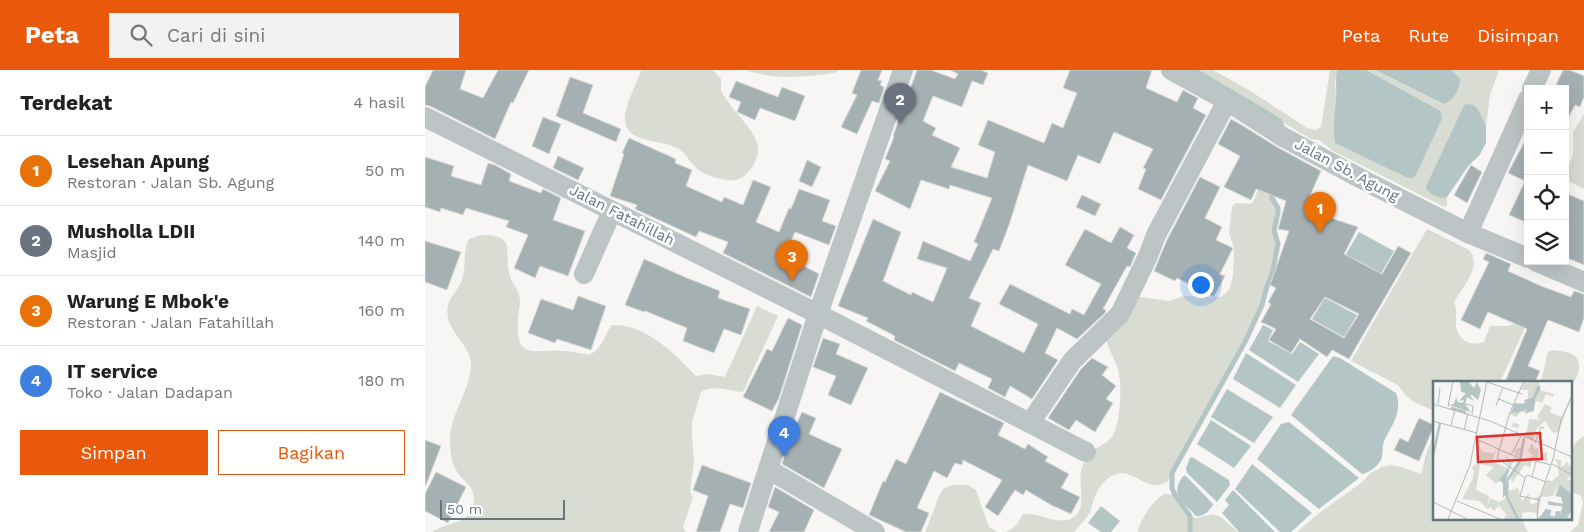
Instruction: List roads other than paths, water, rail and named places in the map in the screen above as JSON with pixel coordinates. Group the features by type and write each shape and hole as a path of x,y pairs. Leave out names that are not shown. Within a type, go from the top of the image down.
{"street":[{"path":"748,532 818,314 903,70"},
{"name":"Jalan Sb. Agung","path":"1171,70 1227,101 1283,137 1468,233 1524,256"},
{"path":"1534,85 1541,70"},
{"path":"1030,423 1072,361 1120,314 1156,235 1227,101"},
{"path":"1468,233 1524,108"},
{"name":"Jalan Fatahillah","path":"425,117 818,314 1086,452"},
{"path":"584,274 612,210"},
{"path":"1544,265 1584,282"},
{"path":"768,469 875,532"}],"waterway":[{"path":"1194,70 1280,121 1284,132"},
{"path":"1190,532 1190,516 1172,488 1172,473 1246,340 1262,305 1272,274 1278,244 1274,230 1278,208 1272,198 1271,189"}],"place":[{"name":"Musholla LDII","path":"900,124"},
{"name":"Lesehan Apung","path":"1320,233"},
{"name":"Warung E Mbok'e","path":"792,281"},
{"name":"IT service","path":"784,457"}]}
